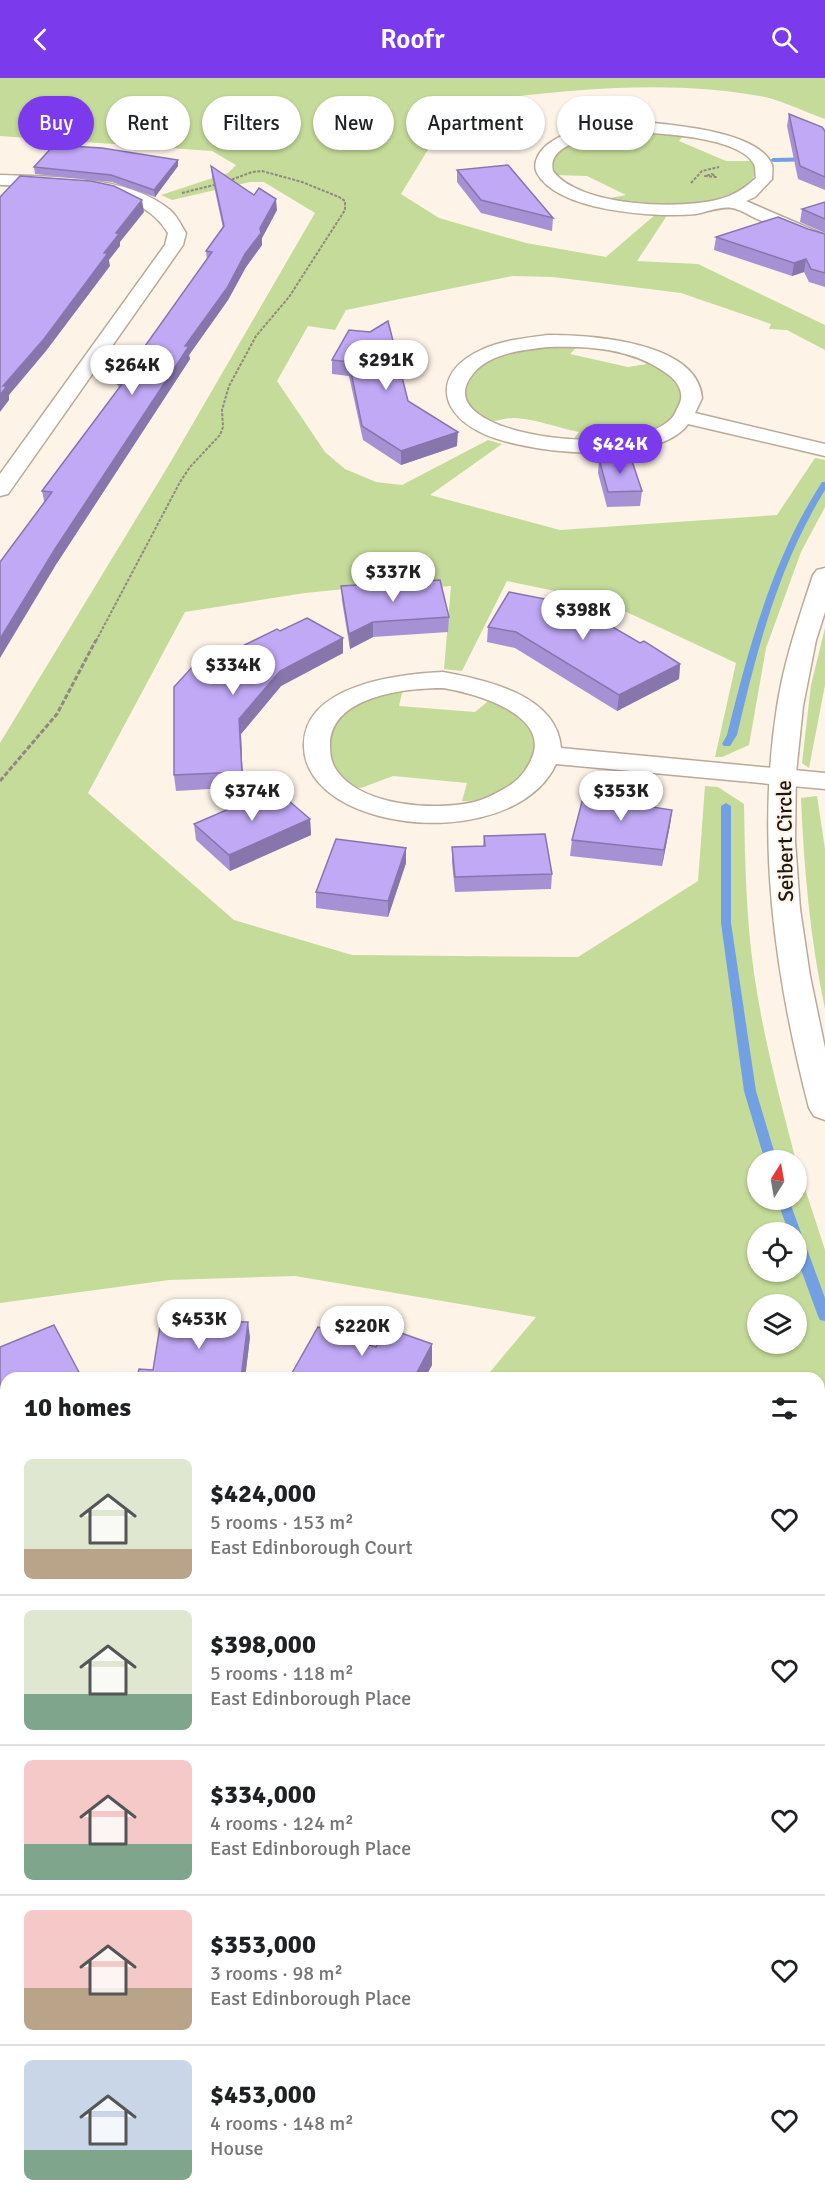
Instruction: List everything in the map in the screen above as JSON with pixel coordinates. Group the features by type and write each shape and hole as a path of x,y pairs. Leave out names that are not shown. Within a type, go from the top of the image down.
{"street":[{"path":"640,128 680,130 717,138 746,149 761,162 765,174 761,184 749,193 731,201 709,206 670,209 629,207 580,197 562,189 550,179 544,170 544,160 556,147 579,136 608,131 640,128"},
{"path":"0,180 94,187 124,193 149,203 162,212 177,233 174,245 0,489"},
{"path":"731,201 825,241"},
{"path":"683,417 692,399 690,387 681,375 667,364 648,355 600,343 548,342 500,350 481,358 466,369 455,387 461,407 482,426 504,435 546,445 576,448 621,444 659,434 683,417 825,450"},
{"name":"Seibert Circle","path":"825,575 804,638 794,683 783,777 782,865 790,940 802,1012 825,1108"},
{"path":"443,680 489,689 520,705 541,726 545,736 546,755 537,775 504,800 472,810 427,814 383,808 352,796 330,780 317,760 315,750 319,730 324,721 352,697 395,683 443,680"},
{"path":"546,755 825,781"}],"path":[{"path":"670,209 670,193 690,184 699,174 710,168 730,166 732,162 761,162"},
{"path":"0,781 57,714 180,482 190,467 220,435 223,427 222,410 229,386 256,336 289,297 342,217 346,204 343,198 334,193 262,171 252,171 224,182 177,194"},
{"path":"699,174 705,175"}],"green space":[{"path":"0,78 825,78 825,119 765,97 689,88 610,88 523,96 406,96 406,150 428,150 401,194 439,218 526,243 606,257 656,214 668,214 637,261 698,264 825,325 825,350 787,330 769,329 771,324 681,293 553,277 513,276 346,310 335,330 308,326 277,381 325,452 345,469 376,482 402,485 488,440 502,444 430,495 560,530 777,515 815,458 825,460 825,507 801,552 766,648 749,745 722,757 715,757 736,663 603,601 507,581 462,671 444,669 451,586 438,587 436,580 305,593 185,612 88,793 234,920 352,955 578,957 698,881 705,786 718,787 744,804 745,867 751,952 767,1044 793,1150 747,1150 747,1210 807,1210 807,1195 825,1250 825,1372 490,1372 536,1317 295,1276 169,1280 0,1303 0,743 170,463 315,213 264,182 250,182 172,200 161,195 228,173 236,165 212,151 190,149 190,96 106,96 106,144 94,143 94,96 18,96 18,137 0,136"},
{"path":"655,133 685,134 679,141 726,161 754,161 754,176 746,188 732,196 713,202 673,206 637,205 605,199 626,195 587,176 555,175 553,163 562,150 655,150"},
{"path":"550,345 578,346 570,354 628,367 653,363 673,378 680,388 682,401 677,414 666,424 652,431 617,438 571,442 579,432 523,419 487,421 474,411 464,393 465,382 472,372 497,358"},
{"path":"825,628 825,685 809,768 802,763 811,685"},
{"path":"403,689 399,706 475,712 493,697 519,715 532,732 536,742 536,752 532,762 502,791 476,800 462,801 467,783 393,776 361,788 353,787 336,769 328,754 331,729 340,715 374,694"},
{"path":"817,796 825,849 825,1009 808,904 801,798"}],"building":[{"path":"789,114 822,127 825,131 825,177 800,166"},
{"path":"94,148 178,160 154,190 111,175 34,167 49,150 94,150"},
{"path":"508,165 553,218 481,200 457,170"},
{"path":"211,166 254,195 259,188 276,199 260,228 261,233 245,254 227,288 185,346 189,346 55,549 0,639 0,562 52,492 42,491 122,384 118,384 212,252 206,251 224,226"},
{"path":"20,176 91,181 114,186 142,200 116,233 119,234 104,253 108,253 44,339 3,386 7,386 0,395 0,197"},
{"path":"825,202 825,219 802,209"},
{"path":"778,217 825,234 825,273 811,269 806,259 794,263 716,237"},
{"path":"388,321 408,401 458,432 401,451 362,426 349,362 332,360 349,330 370,332"},
{"path":"631,458 642,491 608,492 599,459"},
{"path":"440,580 449,617 373,622 349,634 341,586"},
{"path":"509,592 601,610 597,618 640,643 644,641 680,664 619,695 516,632 488,627"},
{"path":"307,618 343,638 280,671 239,719 242,772 174,775 174,687 194,665 200,667 277,629 280,631"},
{"path":"275,789 310,819 229,855 194,824"},
{"path":"585,790 641,797 639,805 672,810 664,850 572,840"},
{"path":"545,834 552,874 455,877 452,847 485,846 484,836"},
{"path":"336,839 406,848 388,901 316,892"},
{"path":"161,1320 248,1322 242,1372 138,1372 139,1369 153,1370"},
{"path":"54,1325 79,1372 0,1372 0,1347"},
{"path":"318,1327 376,1347 387,1328 432,1344 417,1372 293,1372"}],"waterway":[{"path":"773,160 825,159"},
{"path":"727,744 732,735 767,605 792,542 825,484"},
{"path":"726,806 726,923 750,1091 768,1150"},
{"path":"787,1210 791,1222"},
{"path":"807,1267 825,1316"}]}
